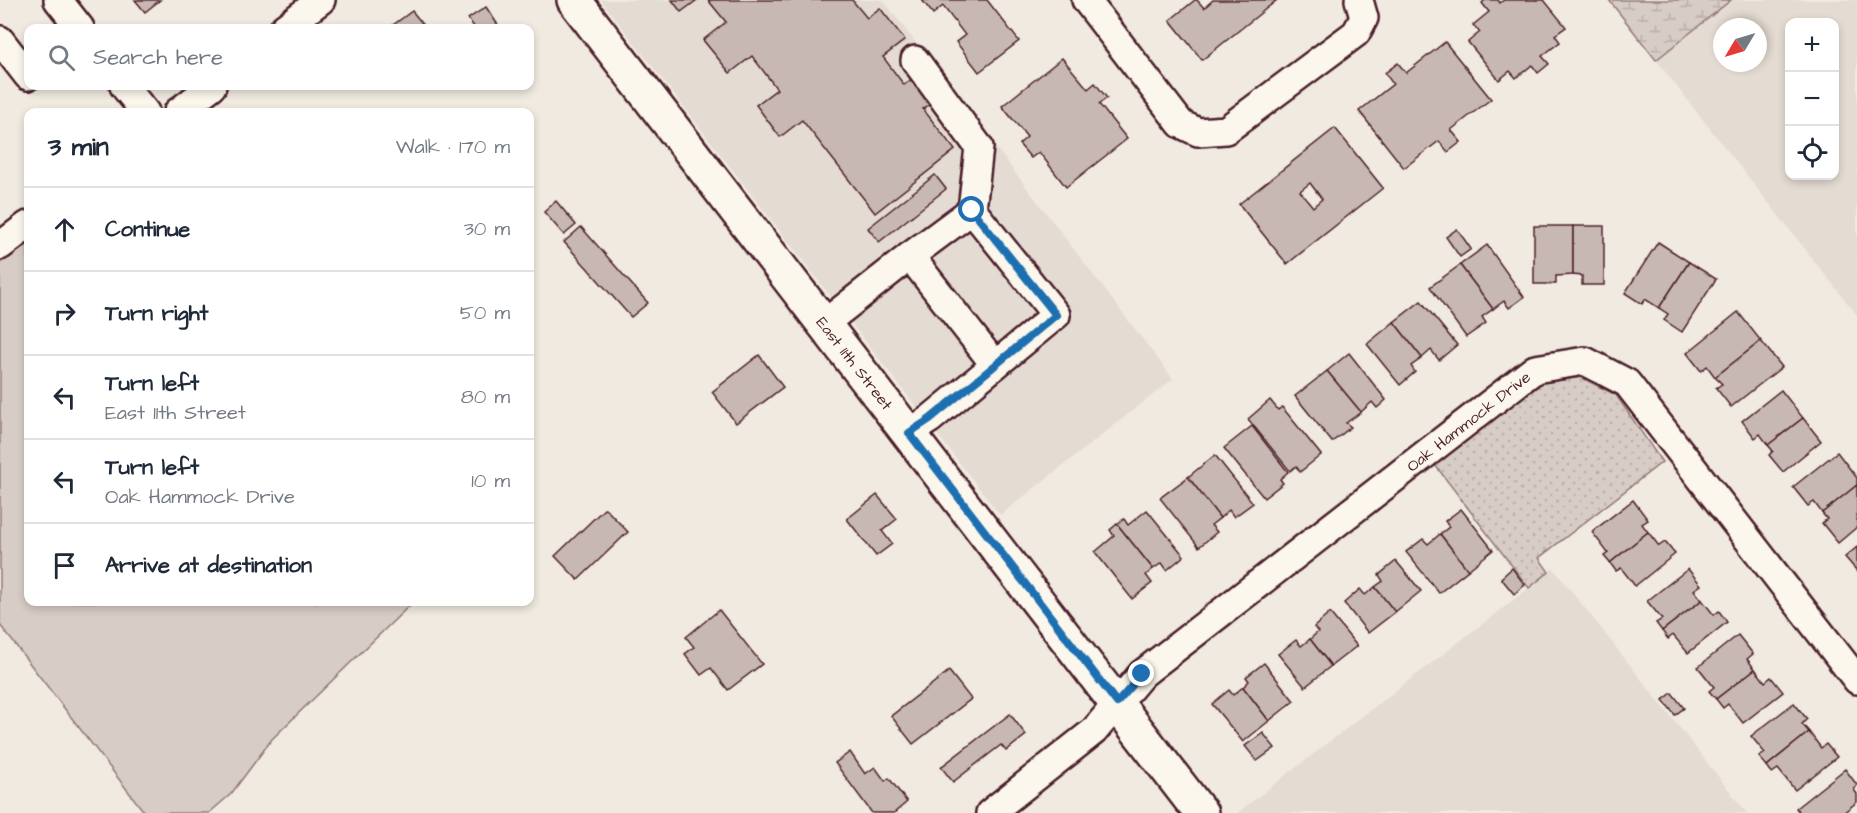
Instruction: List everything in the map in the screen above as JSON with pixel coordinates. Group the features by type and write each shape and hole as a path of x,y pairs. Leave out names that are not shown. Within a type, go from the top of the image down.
{"main road":[{"name":"East 11th Street","path":"574,0 1201,813"}],"street":[{"path":"58,0 77,24"},
{"path":"289,24 321,0"},
{"path":"1086,0 1181,124 1198,132 1226,130 1356,33 1364,18 1359,0"},
{"path":"0,40 24,71"},
{"path":"909,433 1056,315 972,210 979,147 915,60"},
{"path":"127,90 142,108"},
{"path":"183,108 207,90"},
{"path":"825,323 972,210"},
{"path":"0,246 24,228"},
{"path":"910,256 995,365"},
{"name":"Oak Hammock Drive","path":"990,813 1094,731 1142,674 1535,369 1585,362 1627,382 1857,681"}],"shaded area":[{"path":"601,0 883,0 1173,379 1000,515"},
{"path":"1731,0 1857,0 1857,315 1656,60"},
{"path":"1553,568 1747,813 1237,813 1529,588"}],"green space":[{"path":"1609,0 1731,0 1656,60"},
{"path":"24,245 24,606 409,606 272,739 231,794 209,813 145,813 0,625 0,263"},
{"path":"1580,377 1616,395 1662,462 1539,558 1549,572 1529,588 1435,465 1540,383"}],"building":[{"path":"135,0 160,0 145,12"},
{"path":"672,0 697,0 681,12"},
{"path":"708,0 852,0 867,18 880,8 905,40 883,57 904,85 914,77 933,102 923,109 955,150 875,213 802,120 780,137 756,105 777,89 752,56 730,73 703,40 726,22"},
{"path":"922,0 987,0 1019,41 979,72 956,42 965,35 943,6 933,14"},
{"path":"1195,0 1204,8 1213,0 1277,0 1202,60 1170,20"},
{"path":"1485,0 1498,0 1500,3 1504,0 1544,0 1566,27 1555,35 1560,42 1542,56 1549,64 1538,73 1532,65 1516,78 1510,71 1499,80 1468,42 1480,32 1473,25 1489,12 1482,3"},
{"path":"486,7 497,24 472,24 468,19"},
{"path":"412,11 423,24 394,24"},
{"path":"1445,42 1491,99 1451,130 1461,142 1448,152 1439,141 1404,168 1359,111 1393,84 1385,73 1398,63 1406,73"},
{"path":"1062,58 1088,89 1095,83 1107,98 1099,104 1127,139 1066,187 1039,152 1031,158 1019,144 1027,137 1002,106"},
{"path":"1335,128 1383,188 1287,264 1239,204","holes":["1310,183 1322,199 1313,207 1300,191"]},
{"path":"935,175 946,189 879,242 868,228"},
{"path":"556,201 576,225 564,235 544,212"},
{"path":"1534,226 1573,226 1573,275 1556,276 1556,284 1534,284"},
{"path":"1573,226 1604,226 1604,285 1582,285 1582,276 1573,275"},
{"path":"581,227 648,303 631,317 564,242"},
{"path":"1457,229 1471,249 1460,257 1446,237"},
{"path":"1658,242 1689,262 1659,308 1645,299 1642,304 1625,293"},
{"path":"1487,245 1524,297 1509,308 1504,301 1493,309 1460,265"},
{"path":"1689,262 1716,279 1682,332 1664,320 1668,314 1659,308"},
{"path":"1460,265 1493,309 1482,317 1486,323 1466,337 1430,287"},
{"path":"1421,301 1457,345 1439,360 1431,350 1422,358 1394,322"},
{"path":"1738,312 1761,341 1715,377 1707,366 1701,371 1687,353"},
{"path":"1394,322 1422,358 1411,366 1415,372 1400,385 1367,344"},
{"path":"1761,341 1782,367 1731,407 1716,388 1722,384 1715,377"},
{"path":"1349,353 1386,400 1377,408 1372,402 1361,412 1327,371"},
{"path":"759,355 783,387 736,423 712,392"},
{"path":"1327,371 1361,412 1346,423 1351,427 1332,442 1295,396"},
{"path":"1781,390 1803,418 1768,445 1760,434 1755,438 1742,421"},
{"path":"1270,400 1278,410 1282,407 1321,455 1300,472 1296,466 1290,471 1248,419"},
{"path":"1803,418 1821,441 1783,472 1769,455 1773,451 1768,445"},
{"path":"1252,426 1288,472 1280,479 1283,483 1264,498 1224,448"},
{"path":"1837,452 1857,478 1857,485 1822,513 1814,502 1808,506 1793,487"},
{"path":"1215,455 1253,503 1234,517 1229,510 1220,518 1188,477"},
{"path":"1188,477 1220,518 1211,525 1217,532 1199,547 1160,498"},
{"path":"1857,485 1857,527 1838,543 1822,523 1827,519 1822,513"},
{"path":"877,495 897,519 882,531 892,544 876,556 847,519"},
{"path":"1633,500 1648,520 1642,524 1648,532 1610,563 1604,556 1608,553 1592,532"},
{"path":"605,508 628,532 578,580 555,556"},
{"path":"1461,509 1493,550 1468,570 1440,534 1449,527 1445,521"},
{"path":"1147,510 1184,556 1167,570 1162,563 1153,569 1117,524 1124,519 1128,525"},
{"path":"1117,524 1153,569 1146,575 1152,583 1132,599 1095,552 1114,536 1110,530"},
{"path":"1648,532 1659,546 1665,542 1675,554 1635,586 1621,568 1616,571 1610,563"},
{"path":"1440,534 1468,570 1439,593 1406,552 1423,539 1428,544"},
{"path":"1857,547 1857,571 1845,557"},
{"path":"1396,561 1421,591 1395,612 1375,587 1383,581 1379,575"},
{"path":"1512,568 1525,585 1514,594 1501,578"},
{"path":"1688,569 1701,585 1694,590 1702,600 1662,631 1656,623 1662,619 1647,601"},
{"path":"1375,587 1395,612 1368,633 1344,603 1360,589 1365,595"},
{"path":"1702,600 1714,615 1719,611 1727,622 1688,653 1673,635 1668,639 1662,631"},
{"path":"719,610 762,664 728,690 711,668 701,675 685,654 694,647 686,637"},
{"path":"1330,613 1357,646 1331,666 1310,639 1318,632 1314,627"},
{"path":"1738,635 1753,654 1747,659 1755,669 1716,699 1709,691 1714,687 1698,667"},
{"path":"1310,639 1331,666 1305,687 1278,654 1296,640 1301,646"},
{"path":"1264,663 1294,701 1269,721 1243,687 1249,681 1246,677"},
{"path":"1755,669 1765,682 1771,677 1783,692 1743,723 1728,704 1723,708 1716,699"},
{"path":"949,671 971,699 913,744 891,716"},
{"path":"1243,687 1269,721 1243,742 1212,704 1229,690 1233,695"},
{"path":"1672,693 1684,708 1675,715 1663,700"},
{"path":"1794,703 1807,719 1802,724 1809,732 1767,766 1759,757 1765,753 1751,736"},
{"path":"1010,714 1026,735 1006,751 1001,745 953,782 941,767"},
{"path":"1809,732 1821,748 1826,744 1837,757 1795,790 1778,769 1772,773 1767,766"},
{"path":"1263,733 1275,748 1257,761 1245,746"},
{"path":"850,752 865,774 875,767 885,781 889,778 907,802 894,813 872,813 835,763"},
{"path":"1845,769 1857,785 1854,790 1857,794 1857,802 1843,813 1800,813 1796,808"}],"route":[{"path":"972,210 1056,315 930,419 909,433 1117,703 1142,674"}]}
